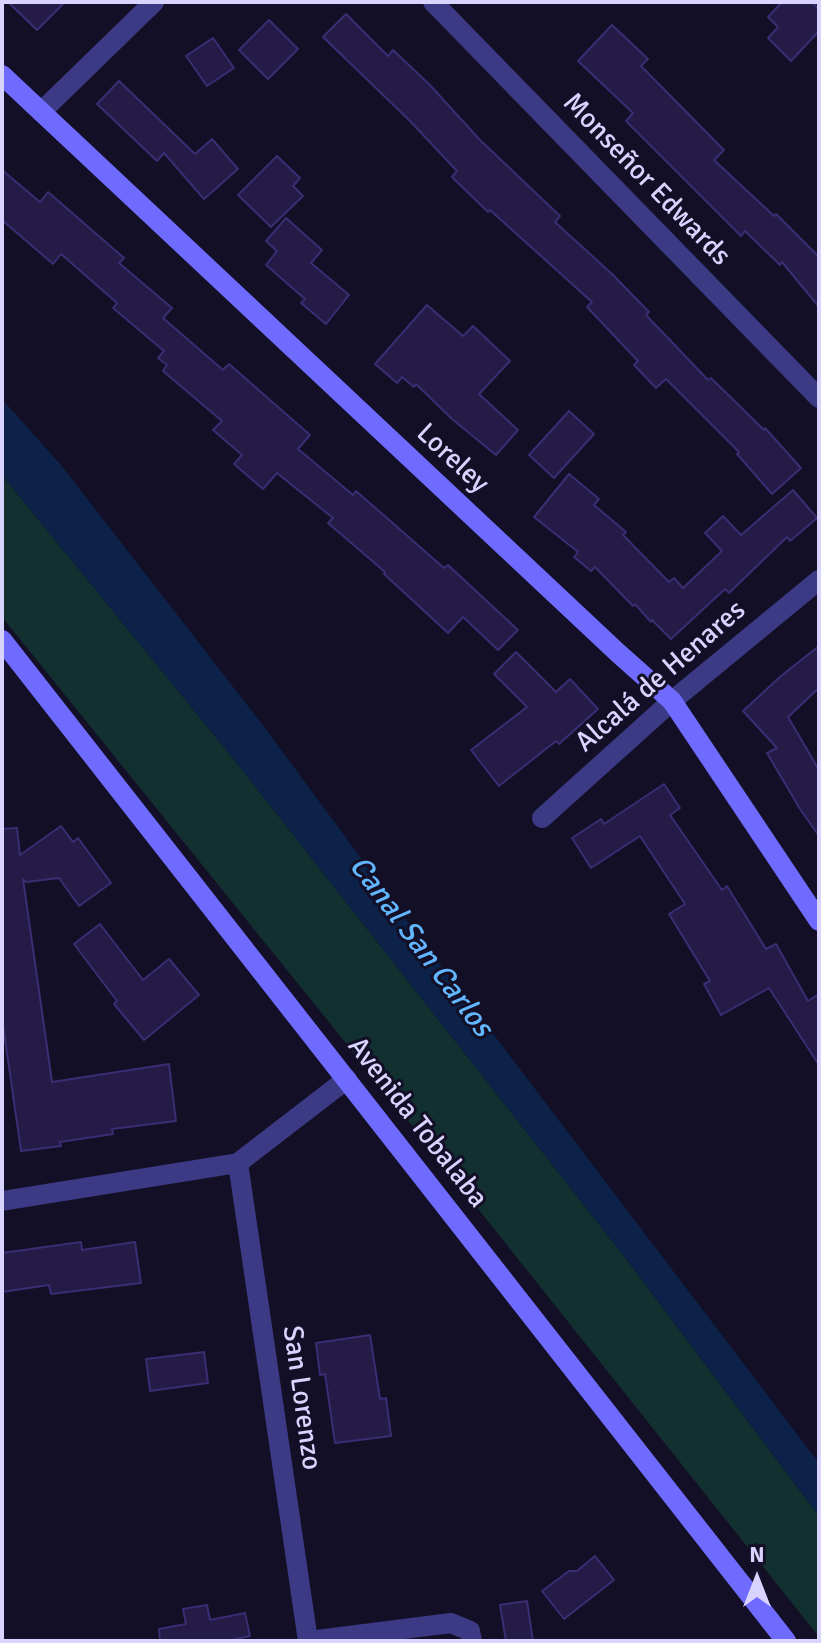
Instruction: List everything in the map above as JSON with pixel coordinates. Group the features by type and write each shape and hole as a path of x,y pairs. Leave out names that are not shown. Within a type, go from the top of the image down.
{"main road":[{"name":"Loreley","path":"2,75 672,701 819,921"},
{"name":"Avenida Tobalaba","path":"2,640 786,1641"}],"street":[{"path":"41,112 154,2"},
{"name":"Monseñor Edwards","path":"433,2 819,398"},
{"name":"Alcalá de Henares","path":"542,818 672,701 819,580"},
{"path":"2,1201 238,1163 347,1079"},
{"name":"San Lorenzo","path":"238,1163 308,1641"},
{"path":"308,1641 451,1623 470,1631 472,1641"}],"green space":[{"path":"2,475 236,762 627,1260 819,1516 819,1637 2,617"}],"water":[{"name":"Canal San Carlos","path":"2,399 61,465 265,728 819,1463 819,1516 627,1260 236,762 2,475"}],"building":[{"path":"8,2 65,2 37,30"},
{"path":"782,2 811,2 819,9 819,31 791,61 768,38 778,27 768,17"},
{"path":"346,14 388,56 393,50 430,85 479,139 560,216 555,222 649,312 646,315 708,380 711,378 765,428 801,468 772,494 737,454 739,452 666,379 656,388 634,365 638,361 587,307 592,302 452,177 457,171 323,37"},
{"path":"269,20 298,49 268,79 239,50"},
{"path":"612,25 648,59 641,66 724,150 714,160 774,216 776,214 819,257 819,307 782,262 780,265 745,231 741,236 626,121 633,113 578,61"},
{"path":"213,38 234,68 207,86 186,56"},
{"path":"119,81 195,154 212,139 238,169 204,199 164,153 157,161 97,104"},
{"path":"277,156 300,178 293,186 303,196 271,227 238,195"},
{"path":"2,170 40,202 48,192 124,258 119,263 172,308 163,318 223,370 229,364 310,435 298,449 353,495 356,491 444,568 448,565 518,630 498,650 463,617 448,633 328,523 333,518 277,473 263,489 234,464 242,455 213,430 222,421 163,371 167,365 158,358 164,351 113,308 117,303 61,254 53,264 2,220"},
{"path":"286,218 322,250 311,263 349,295 326,324 301,303 305,299 266,265 277,251 266,241"},
{"path":"427,305 463,336 473,326 510,361 479,394 518,430 496,455 416,384 414,387 402,377 397,383 375,364"},
{"path":"569,411 594,434 554,478 529,455"},
{"path":"569,474 599,499 594,505 626,532 623,535 669,582 674,578 683,588 722,551 705,533 723,516 741,535 793,490 817,518 790,541 787,537 729,593 725,589 671,639 595,567 591,571 574,557 578,552 534,517"},
{"path":"819,646 819,688 788,717 819,770 819,836 767,753 777,748 743,711"},
{"path":"516,652 556,692 570,679 598,709 559,744 556,741 499,786 471,750 527,707 494,674"},
{"path":"664,784 680,808 670,815 722,890 727,886 766,949 776,944 808,1001 819,994 819,1065 769,988 721,1015 704,984 710,981 669,914 685,904 640,836 591,868 572,838 601,819 604,824"},
{"path":"61,826 73,842 78,838 111,883 79,906 59,878 26,882 23,879 52,1082 169,1064 176,1121 112,1129 113,1134 21,1151 2,1018 2,829 17,828 20,855"},
{"path":"100,924 143,980 169,959 199,995 144,1040 114,1004 117,1001 74,944"},
{"path":"81,1242 82,1250 135,1242 141,1283 51,1294 49,1285 2,1292 2,1253"},
{"path":"370,1335 380,1399 386,1398 391,1436 335,1443 325,1374 320,1375 316,1343"},
{"path":"204,1352 208,1383 150,1391 146,1359"},
{"path":"595,1556 614,1580 564,1619 542,1591 569,1571 577,1571"},
{"path":"527,1601 533,1641 506,1641 500,1605"},
{"path":"207,1605 210,1620 245,1613 250,1636 226,1641 160,1641 159,1629 186,1624 183,1609"}]}
